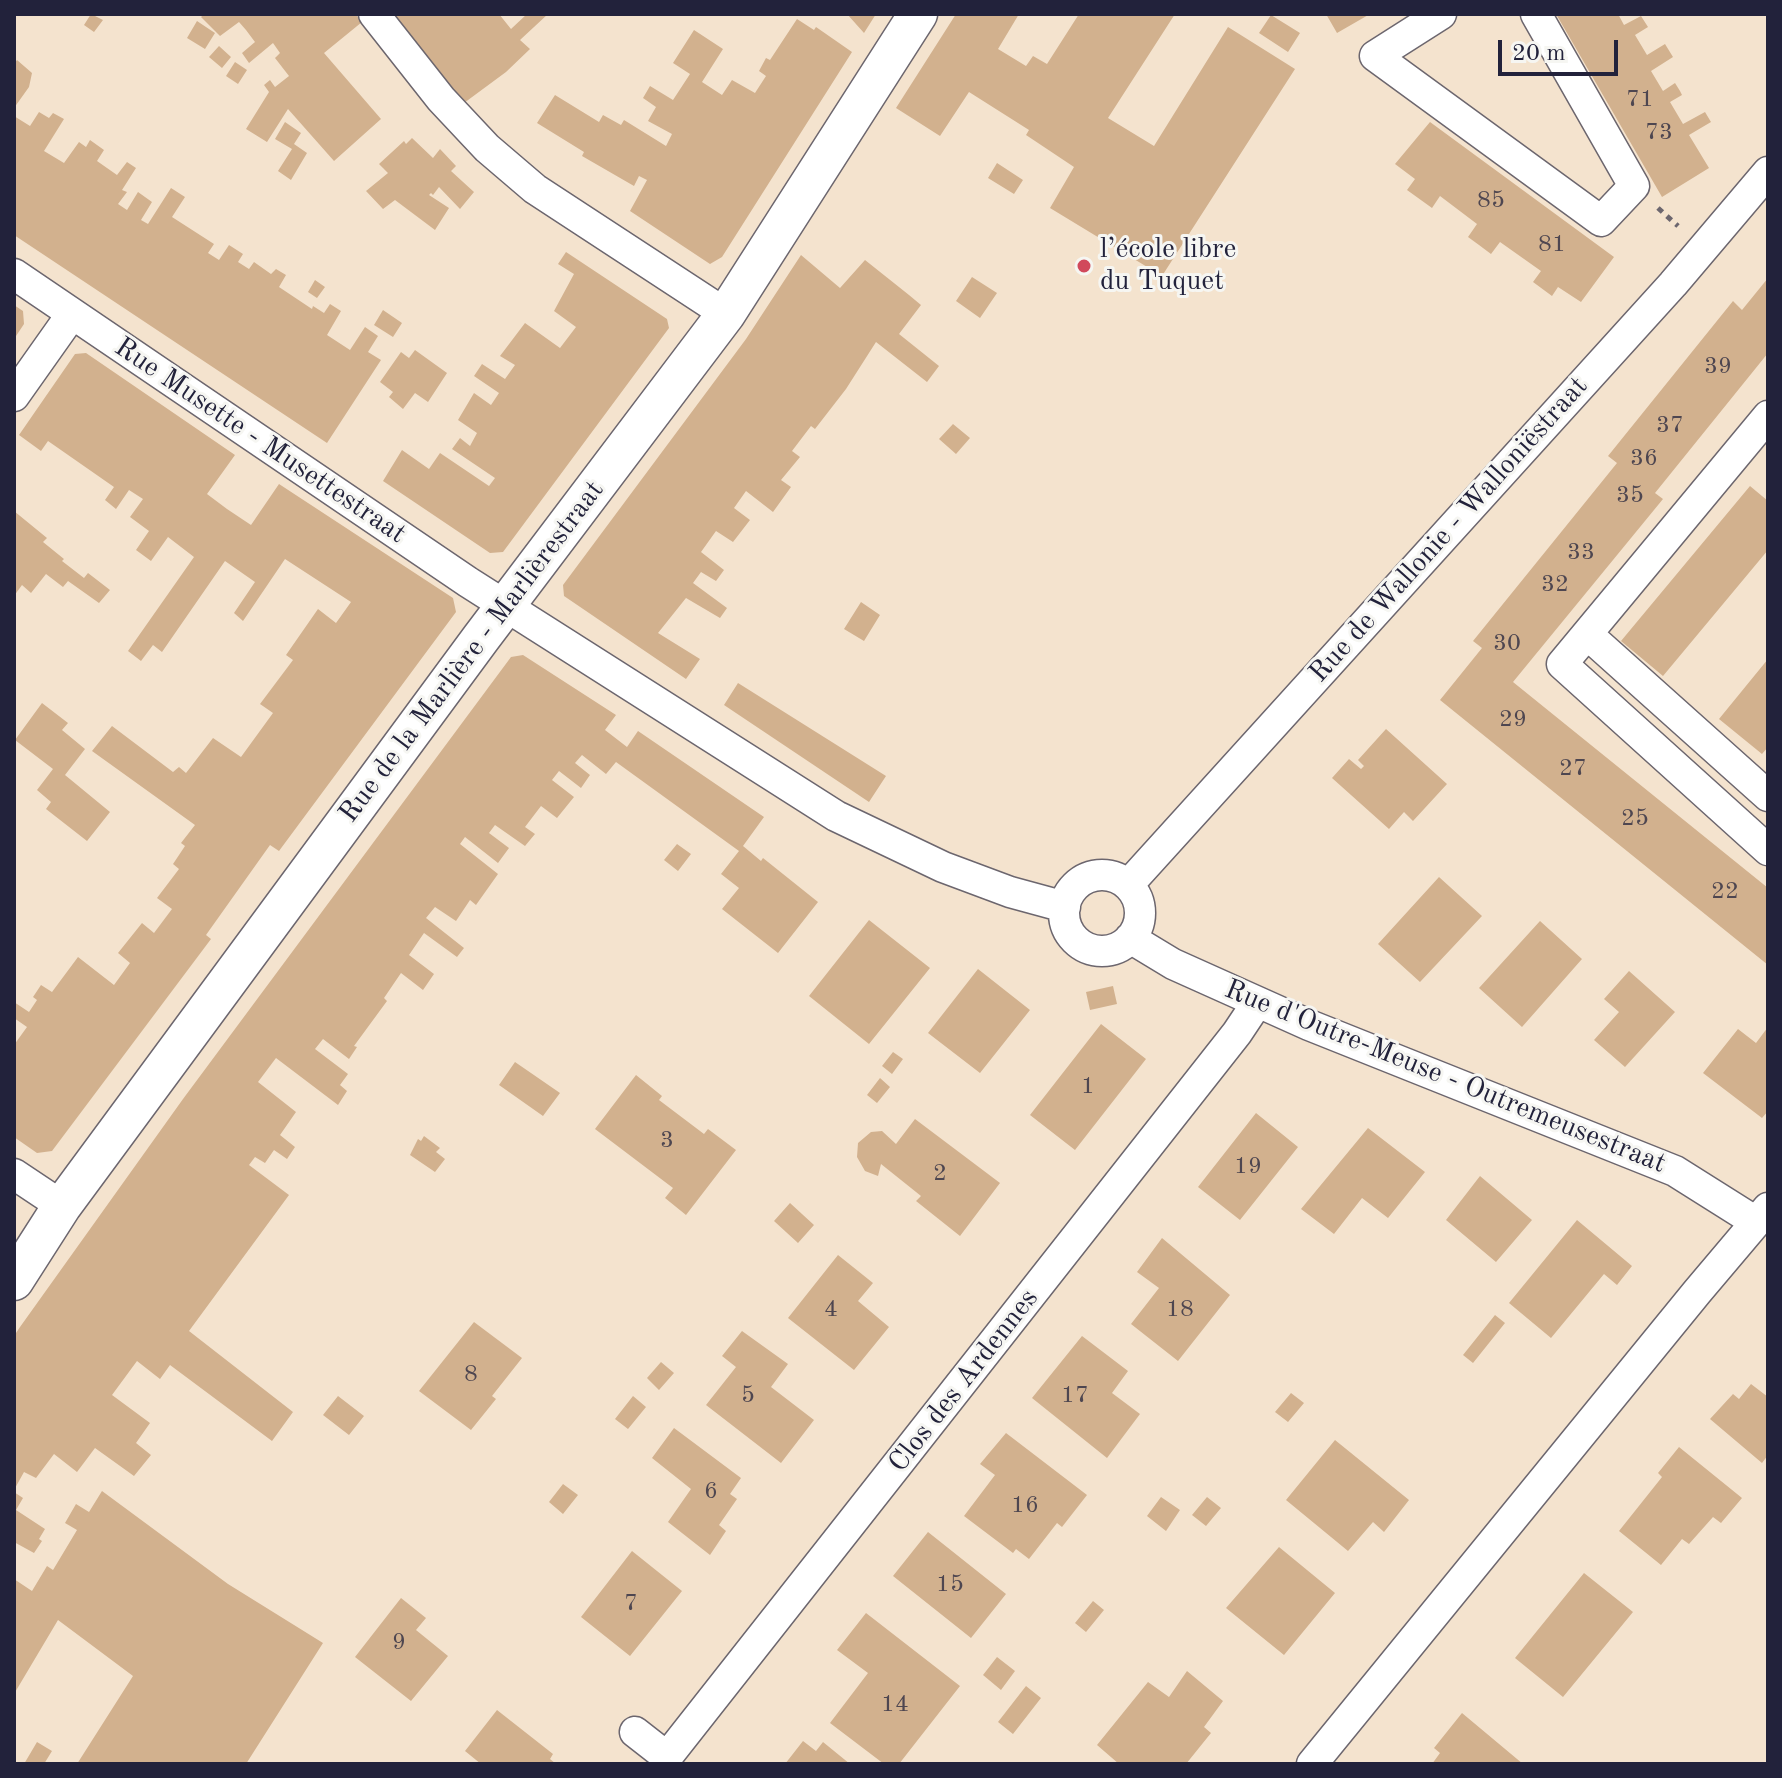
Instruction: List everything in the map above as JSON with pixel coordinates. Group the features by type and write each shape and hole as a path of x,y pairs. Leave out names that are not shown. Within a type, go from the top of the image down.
{"street":[{"path":"374,14 441,99 511,169 535,189 726,314"},
{"name":"Rue de la Marlière - Marlièrestraat","path":"14,1281 62,1206 726,314 918,14"},
{"path":"1441,14 1375,56 1601,221 1634,186 1536,14"},
{"name":"Rue de Wallonie - Walloniëstraat","path":"1128,885 1703,249 1768,172"},
{"name":"Rue Musette - Musettestraat","path":"14,274 506,606"},
{"path":"14,396 72,314"},
{"path":"1766,423 1562,664 1768,850"},
{"path":"506,606 836,816 943,867 1010,892 1065,907"},
{"path":"1587,634 1768,796"},
{"path":"1095,875 1107,875 1128,885 1139,905 1140,917 1130,938 1121,946 1110,950 1086,947 1068,931 1065,907 1075,886 1095,875"},
{"name":"Rue d'Outre-Meuse - Outremeusestraat","path":"1130,938 1173,964 1257,1003 1675,1171 1762,1215"},
{"name":"Clos des Ardennes","path":"635,1732 672,1760 1237,1033 1257,1003"},
{"path":"14,1174 62,1206"},
{"path":"1312,1764 1762,1215"}],"path":[{"path":"1634,186 1703,249"}],"building":[{"path":"91,14 103,20 94,32 84,25"},
{"path":"204,14 355,14 362,22 324,53 381,119 334,161 288,109 267,142 246,129 269,92 264,85 270,80 275,87 289,76 275,58 280,53 273,43 249,63 242,53 255,42 239,22 220,36 201,17"},
{"path":"393,14 499,14 511,29 527,14 548,14 520,40 530,49 506,72 464,103"},
{"path":"847,14 876,14 864,33"},
{"path":"956,14 1019,14 998,49 1026,66 1033,56 1047,64 1079,14 1175,14 1108,118 1154,146 1228,27 1295,69 1162,276 1050,208 1074,167 1026,135 1029,130 969,92 940,136 896,108"},
{"path":"1326,14 1370,14 1337,33"},
{"path":"1556,14 1618,14 1624,25 1641,16 1648,27 1635,35 1647,55 1665,44 1673,57 1651,71 1663,91 1675,83 1680,91 1682,95 1670,102 1683,124 1705,112 1711,122 1689,135 1709,168 1662,197"},
{"path":"1271,15 1300,33 1288,52 1259,33"},
{"path":"797,19 814,30 816,27 852,52 722,257 710,264 630,211 647,180 639,176 634,186 582,156 584,152 537,123 555,95 599,122 603,115 621,125 624,120 666,146 672,134 648,121 656,107 643,98 650,86 673,100 690,74 673,63 694,30 723,49 702,82 722,95 732,80 755,93 766,76 759,71 766,58 770,60"},
{"path":"197,21 215,33 205,49 187,38"},
{"path":"219,46 231,57 222,68 209,57"},
{"path":"17,60 32,73 29,87 14,108 14,64"},
{"path":"235,62 247,70 238,84 226,76"},
{"path":"39,112 49,118 53,113 64,119 44,151 64,163 79,142 86,147 90,140 104,150 97,161 117,175 127,162 136,168 122,190 127,192 118,204 127,210 138,192 152,202 141,220 148,224 171,188 185,197 172,217 214,244 208,253 219,260 229,245 243,254 238,262 249,269 254,262 271,274 276,269 286,275 279,287 312,309 313,306 324,313 330,304 341,311 327,335 350,350 365,327 378,336 368,352 381,360 327,443 14,235 14,116 30,126"},
{"path":"285,122 301,133 294,144 307,153 291,180 278,171 292,149 275,139"},
{"path":"1430,122 1614,257 1581,302 1558,287 1552,296 1533,282 1541,271 1500,242 1491,254 1468,237 1477,224 1440,196 1432,208 1407,190 1415,179 1395,164"},
{"path":"412,138 433,158 440,149 456,166 451,171 474,192 460,209 439,187 433,195 431,193 429,195 449,208 435,230 395,200 383,209 366,191 388,173 379,164 404,141 406,144"},
{"path":"997,163 1023,180 1014,194 988,178"},
{"path":"566,252 667,319 669,328 503,552 490,553 383,481 402,450 429,469 440,453 489,486 495,478 452,449 460,438 470,446 477,433 458,420 474,393 491,405 499,393 474,376 482,364 505,379 515,365 500,356 525,323 560,348 576,327 554,311 574,274 558,264"},
{"path":"801,255 840,288 865,260 909,295 921,305 899,334 939,366 927,382 876,342 846,389 815,429 811,426 792,451 800,457 781,480 791,487 773,512 746,491 734,508 750,520 733,542 716,531 701,552 724,570 716,581 701,572 693,583 727,608 720,618 686,598 658,633 700,659 686,679 564,596 563,585 746,339"},
{"path":"972,277 997,293 980,318 956,301"},
{"path":"1768,278 1768,353 1655,493 1663,499 1513,682 1768,888 1768,965 1440,700 1482,648 1473,641 1617,463 1608,456 1733,301 1742,310"},
{"path":"315,280 325,287 317,298 308,292"},
{"path":"14,305 23,311 24,324 14,339"},
{"path":"383,310 402,323 393,337 374,325"},
{"path":"415,350 447,373 428,402 415,393 403,409 389,397 393,392 380,382 401,352 409,358"},
{"path":"86,353 235,455 207,494 227,509 251,525 279,484 453,598 456,612 279,851 270,845 206,935 211,939 52,1151 37,1153 14,1137 14,1045 27,1027 14,1018 14,1002 29,1012 37,1000 33,997 41,985 52,992 78,957 114,985 130,963 118,953 142,923 154,933 172,909 157,898 179,869 173,864 185,846 181,843 195,825 92,751 112,726 173,772 179,767 186,773 213,738 241,757 273,713 260,704 293,660 286,655 318,609 336,623 351,602 285,559 243,621 234,613 255,582 225,561 162,652 153,645 141,661 128,651 194,557 168,537 151,561 136,550 149,531 130,517 143,499 129,490 116,509 105,500 114,487 48,441 41,451 19,435 75,354"},
{"path":"953,424 970,438 956,454 939,439"},
{"path":"1750,486 1768,501 1768,550 1663,676 1621,641"},
{"path":"14,511 47,538 43,542 64,559 62,561 84,578 88,573 110,590 99,603 68,581 63,587 46,574 31,593 22,585 14,596"},
{"path":"861,602 880,615 864,641 844,629"},
{"path":"523,655 616,715 605,730 627,747 638,731 764,817 743,846 818,902 778,953 722,909 739,888 721,874 739,851 616,762 606,774 582,755 575,763 590,775 581,788 559,771 552,780 574,797 557,818 541,806 525,827 535,834 525,846 495,825 489,833 509,848 498,863 465,837 460,844 498,874 476,905 470,900 456,921 435,907 426,918 464,948 457,957 424,933 409,955 434,974 423,990 401,973 384,998 387,1001 354,1046 357,1047 349,1059 323,1039 315,1049 348,1074 340,1085 347,1091 338,1105 276,1058 258,1082 296,1112 280,1135 295,1147 287,1159 274,1150 265,1163 255,1157 249,1165 289,1195 189,1331 293,1412 272,1441 170,1365 160,1379 137,1361 112,1395 150,1423 136,1443 151,1455 134,1476 95,1448 77,1472 54,1454 36,1478 24,1472 14,1490 14,1336 183,1099 511,657"},
{"path":"1768,659 1768,747 1762,754 1719,719"},
{"path":"738,683 886,776 869,802 724,705"},
{"path":"42,703 68,723 62,730 85,749 65,775 110,812 87,841 46,809 51,802 37,790 53,769 15,740"},
{"path":"1386,729 1447,784 1413,821 1404,812 1389,829 1332,778 1349,759 1361,769 1364,766 1358,760"},
{"path":"677,844 691,854 678,871 664,860"},
{"path":"1439,877 1482,916 1420,982 1378,944"},
{"path":"869,920 930,968 869,1044 809,996"},
{"path":"1540,921 1582,959 1522,1027 1479,988"},
{"path":"978,969 1030,1010 980,1073 928,1033"},
{"path":"1629,971 1675,1012 1625,1067 1594,1040 1619,1012 1604,999"},
{"path":"1113,986 1117,1004 1090,1010 1086,992"},
{"path":"1101,1024 1146,1059 1075,1150 1030,1115"},
{"path":"1768,1027 1768,1111 1762,1118 1703,1073 1738,1029 1756,1043"},
{"path":"893,1052 903,1059 892,1074 882,1066"},
{"path":"515,1062 560,1093 543,1116 499,1085"},
{"path":"636,1075 662,1096 659,1100 704,1134 708,1129 736,1150 686,1215 665,1198 673,1188 595,1129"},
{"path":"880,1078 890,1087 877,1103 867,1095"},
{"path":"1256,1113 1298,1147 1240,1220 1198,1187"},
{"path":"915,1119 1000,1183 960,1236 916,1201 921,1196 881,1164 878,1176 865,1171 857,1157 858,1143 871,1132 882,1131 896,1144"},
{"path":"1368,1128 1425,1172 1388,1218 1362,1198 1334,1234 1301,1209"},
{"path":"424,1136 440,1148 436,1152 445,1159 435,1172 410,1155 418,1139 421,1141"},
{"path":"1480,1176 1532,1220 1496,1262 1446,1220"},
{"path":"790,1203 814,1225 798,1243 774,1221"},
{"path":"1577,1220 1632,1266 1617,1285 1604,1274 1551,1338 1509,1303"},
{"path":"1162,1238 1230,1295 1178,1361 1131,1324 1159,1288 1137,1272"},
{"path":"838,1255 873,1283 858,1301 889,1327 854,1370 788,1318"},
{"path":"1495,1315 1505,1323 1473,1363 1463,1355"},
{"path":"474,1322 522,1358 492,1396 496,1399 471,1430 419,1391"},
{"path":"742,1331 788,1364 771,1387 814,1420 781,1463 706,1405 736,1367 722,1356"},
{"path":"1082,1336 1128,1371 1112,1393 1140,1414 1107,1458 1032,1398"},
{"path":"661,1362 674,1373 659,1390 647,1378"},
{"path":"1751,1384 1768,1397 1768,1455 1762,1463 1710,1419 1733,1394 1739,1399"},
{"path":"1291,1393 1304,1403 1288,1422 1275,1412"},
{"path":"338,1396 364,1416 349,1435 323,1415"},
{"path":"633,1396 646,1407 628,1429 615,1419"},
{"path":"674,1428 741,1478 730,1494 737,1499 719,1525 726,1531 710,1555 668,1522 691,1489 652,1458"},
{"path":"1006,1433 1087,1495 1062,1527 1057,1523 1029,1559 1016,1549 1013,1553 964,1516 995,1475 980,1464"},
{"path":"1335,1440 1409,1500 1384,1532 1373,1522 1348,1551 1286,1500"},
{"path":"1679,1447 1742,1498 1721,1523 1713,1517 1689,1544 1682,1539 1661,1565 1619,1531 1662,1477 1658,1473"},
{"path":"563,1484 578,1495 563,1514 549,1502"},
{"path":"102,1491 228,1584 323,1643 246,1764 77,1764 133,1676 58,1620 14,1694 14,1579 32,1591 47,1566 53,1570 77,1530 65,1523 76,1504 89,1512"},
{"path":"14,1492 23,1498 16,1510 45,1529 34,1553 14,1542"},
{"path":"1161,1497 1180,1510 1166,1531 1147,1516"},
{"path":"1207,1497 1221,1508 1206,1526 1192,1515"},
{"path":"928,1532 1006,1594 971,1638 893,1576"},
{"path":"1279,1547 1335,1593 1284,1655 1226,1608"},
{"path":"632,1551 682,1591 630,1656 581,1617"},
{"path":"1584,1573 1633,1612 1563,1697 1515,1658"},
{"path":"401,1598 426,1618 416,1630 448,1656 411,1701 355,1657"},
{"path":"1093,1601 1104,1610 1086,1632 1075,1623"},
{"path":"866,1613 960,1686 899,1764 884,1764 830,1723 868,1673 837,1650"},
{"path":"997,1657 1015,1671 1001,1690 983,1675"},
{"path":"1187,1671 1223,1701 1204,1727 1211,1733 1186,1764 1119,1764 1097,1745 1148,1682 1169,1697"},
{"path":"1026,1686 1041,1698 1013,1734 998,1722"},
{"path":"497,1710 553,1754 550,1759 556,1764 481,1764 465,1751"},
{"path":"1462,1713 1523,1764 1432,1764 1440,1753 1434,1748"},
{"path":"803,1741 816,1751 823,1742 850,1764 785,1764"},
{"path":"37,1742 52,1751 44,1764 24,1764"}],"place":[{"name":"l’école libre du Tuquet","path":"1084,266"}]}
